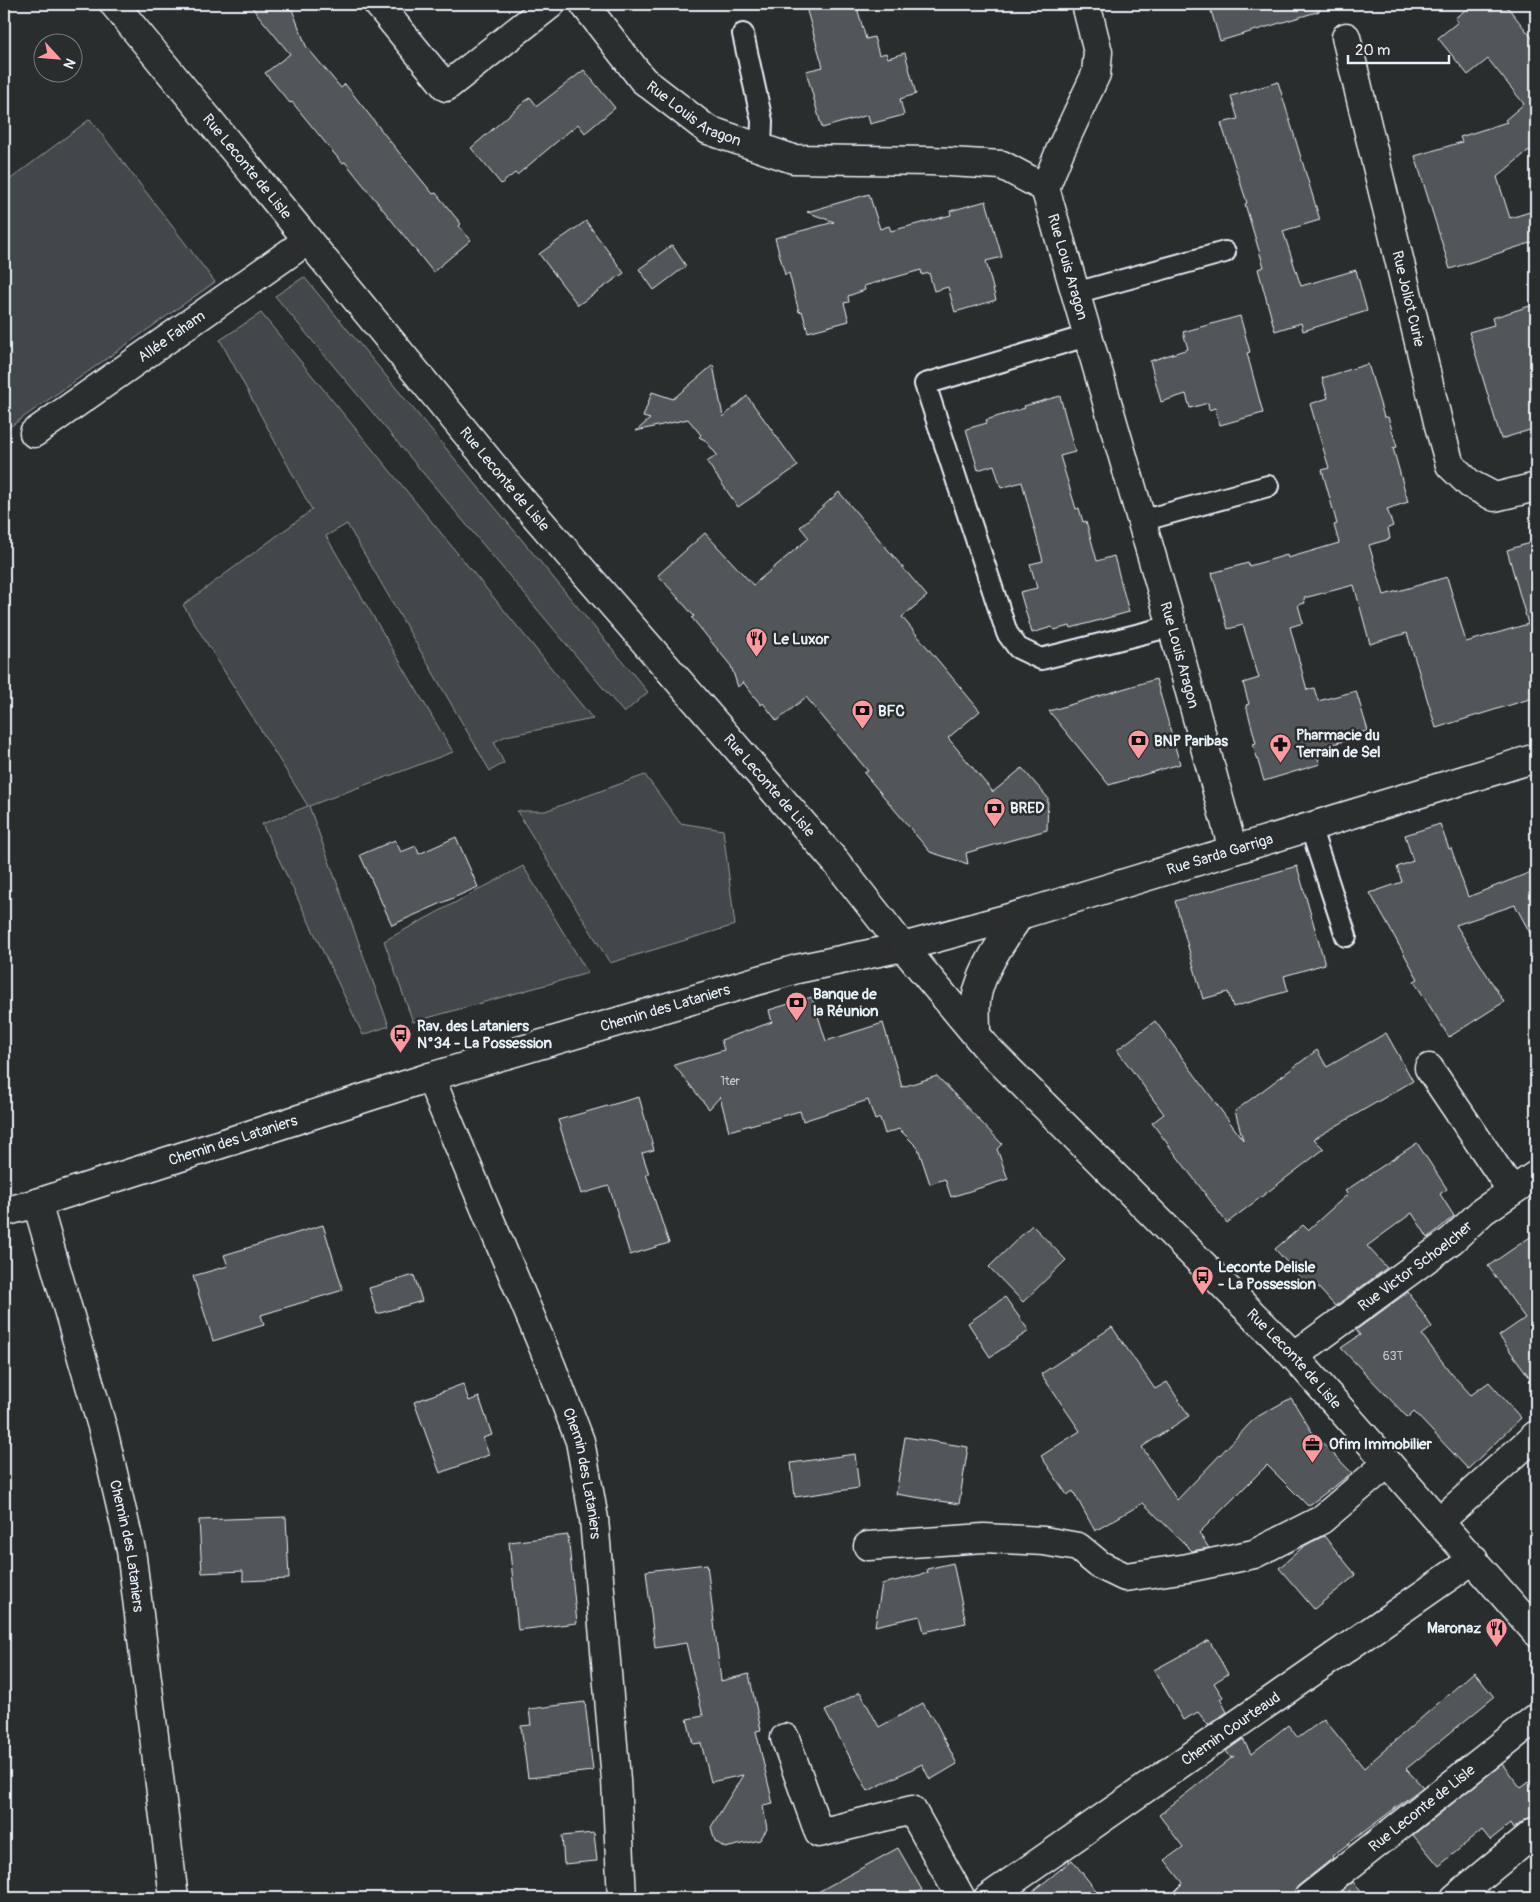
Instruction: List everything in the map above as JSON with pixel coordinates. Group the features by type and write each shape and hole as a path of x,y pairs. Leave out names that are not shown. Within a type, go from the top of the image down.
{"street":[{"name":"Rue Leconte de Lisle","path":"115,4 512,488 836,862 903,947 976,1032 988,1049 1294,1356 1474,1559 1536,1632"},
{"path":"378,4 446,87 551,4"},
{"name":"Rue Louis Aragon","path":"584,4 643,80 708,130 793,159 931,161 1002,165 1045,188 1172,626 1233,850"},
{"path":"1045,188 1096,74 1098,52 1086,4"},
{"name":"Rue Joliot Curie","path":"1346,37 1438,422 1450,465 1470,484 1496,497 1536,486"},
{"name":"Allée Faham","path":"34,433 308,240"},
{"name":"Rue Sarda Garriga","path":"903,947 1020,915 1536,758"},
{"path":"976,1032 976,1000 984,977 998,949 1020,915"},
{"name":"Chemin des Lataniers","path":"4,1212 430,1077 797,969 903,947"},
{"path":"1429,1068 1512,1191"},
{"name":"Chemin des Lataniers","path":"430,1077 552,1368 580,1441 594,1519 616,1780 622,1898"},
{"name":"Rue Victor Schoelcher","path":"1294,1356 1452,1240 1483,1211 1536,1175"},
{"name":"Chemin des Lataniers","path":"36,1203 103,1430 131,1550 174,1898"},
{"path":"1440,1521 1536,1435"},
{"path":"868,1546 984,1538 1044,1542 1078,1548 1100,1565 1125,1577 1188,1568 1254,1554 1321,1520 1388,1463"},
{"name":"Chemin Courteaud","path":"988,1898 1474,1559"},
{"name":"Rue Leconte de Lisle","path":"1308,1898 1536,1718"},
{"path":"785,1738 819,1833 912,1810 961,1898"},
{"path":"1455,1898 1536,1831"}],"lane":[{"path":"743,34 762,121 761,148"},
{"path":"1075,293 1224,252"},
{"path":"1088,336 926,384 1007,633 1018,648 1041,659 1172,626"},
{"path":"1141,521 1268,486"},
{"path":"1310,826 1346,936"}],"shaded area":[{"path":"90,119 215,282 4,431 4,184"},
{"path":"304,277 648,692 624,713 275,296"},
{"path":"261,313 593,719 506,736 494,742 504,763 490,771 347,524 326,536 453,752 309,806 389,1026 363,1035 262,824 308,806 183,605 312,510 220,340"},
{"path":"645,775 680,823 723,830 735,925 610,963 517,811 545,811"},
{"path":"523,866 588,973 413,1022 384,941"}],"building":[{"path":"249,4 290,4 306,46 341,88 345,84 433,194 436,193 461,224 459,226 471,240 433,272 345,162 342,163 292,102 290,103 265,73 290,54"},
{"path":"805,4 856,4 866,39 874,37 879,55 886,53 888,58 905,53 916,94 900,99 904,115 870,124 868,115 822,128 806,71 823,67"},
{"path":"1209,4 1319,4 1320,11 1220,41"},
{"path":"1473,4 1505,4 1536,43 1536,158 1529,150 1497,177 1510,218 1530,212 1536,232 1536,241 1450,269 1415,156 1462,142 1460,137 1507,122 1505,120 1524,104 1488,59 1468,75 1438,38 1458,22 1455,18"},
{"path":"584,70 615,108 585,133 578,124 517,175 515,173 501,184 471,148 530,97 537,106"},
{"path":"1278,82 1320,220 1283,231 1301,286 1356,270 1367,311 1303,331 1301,323 1275,331 1258,269 1264,267 1245,204 1247,203 1221,123 1238,119 1231,96"},
{"path":"869,194 880,229 889,226 891,231 951,215 950,211 986,201 1002,257 986,261 996,300 955,312 948,287 934,291 929,273 922,275 921,270 864,286 865,290 848,296 849,302 844,303 849,321 808,332 802,311 799,312 789,273 785,275 775,238 834,222 807,212"},
{"path":"586,221 624,273 578,305 539,254"},
{"path":"672,245 686,266 654,290 639,269"},
{"path":"1536,304 1536,428 1501,439 1469,332 1494,325 1492,318"},
{"path":"1240,316 1250,352 1247,353 1263,413 1220,425 1215,408 1209,410 1208,403 1190,408 1186,394 1161,402 1150,361 1188,349 1183,332"},
{"path":"1368,364 1384,417 1388,417 1397,447 1393,448 1408,502 1387,509 1393,526 1388,528 1390,539 1369,545 1384,595 1447,577 1466,642 1528,624 1507,550 1536,541 1536,697 1436,728 1407,633 1370,644 1354,585 1304,598 1305,603 1298,605 1303,623 1290,627 1307,690 1314,688 1318,701 1356,691 1368,731 1354,734 1355,738 1315,749 1320,764 1264,781 1253,744 1256,743 1246,705 1249,704 1243,683 1259,678 1243,625 1228,629 1212,573 1248,563 1249,566 1287,555 1288,558 1339,543 1334,525 1337,524 1322,470 1329,468 1310,404 1328,398 1322,378"},
{"path":"713,365 723,417 747,396 798,466 738,507 707,462 717,455 705,440 699,437 701,435 688,419 636,431 650,419 643,417 652,392 673,399"},
{"path":"1060,396 1075,452 1060,456 1076,509 1079,508 1083,522 1086,521 1097,561 1114,556 1129,612 1071,628 1070,626 1054,630 1052,627 1032,633 1020,592 1037,588 1030,564 1043,561 1022,482 1001,488 994,465 978,470 966,429 987,423 986,420 1025,408 1024,406"},
{"path":"839,492 927,596 902,617 980,711 948,738 993,792 1022,768 1048,798 1047,830 966,853 968,864 930,852 864,773 868,771 806,697 777,721 763,703 761,705 743,682 738,687 731,666 692,618 694,616 658,575 705,533 753,585 809,538 800,527"},
{"path":"1156,679 1180,764 1109,785 1049,711"},
{"path":"1440,824 1449,849 1451,848 1468,897 1536,870 1536,944 1515,905 1456,925 1504,1002 1449,1037 1414,981 1418,979 1370,893 1402,882 1397,867 1413,861 1405,835"},
{"path":"456,837 478,887 392,925 360,855 395,840 401,852 416,846 419,854"},
{"path":"1297,866 1325,964 1284,976 1288,991 1233,1007 1228,992 1203,999 1175,901"},
{"path":"812,997 826,1041 883,1023 902,1087 937,1076 1002,1144 997,1149 1008,1179 951,1197 945,1179 930,1184 918,1148 899,1129 885,1134 880,1118 875,1120 868,1100 803,1121 800,1111 729,1131 720,1097 709,1109 674,1065 724,1050 721,1040 772,1022 769,1010"},
{"path":"1155,1021 1243,1140 1235,1111 1317,1050 1327,1067 1386,1033 1413,1081 1314,1139 1324,1149 1227,1223 1152,1123 1164,1114 1117,1050"},
{"path":"639,1097 654,1150 642,1153 649,1174 646,1174 669,1243 630,1255 609,1186 581,1194 558,1120"},
{"path":"1417,1143 1447,1189 1440,1194 1454,1216 1428,1238 1412,1213 1367,1246 1387,1268 1335,1306 1316,1285 1311,1289 1275,1249 1303,1225 1308,1230 1348,1194 1345,1191"},
{"path":"323,1225 343,1290 261,1315 264,1325 213,1341 193,1276 228,1266 224,1255"},
{"path":"1032,1225 1066,1260 1023,1302 989,1267"},
{"path":"1536,1233 1536,1386 1499,1336 1525,1318 1488,1266"},
{"path":"414,1275 422,1301 377,1314 369,1288"},
{"path":"1408,1292 1432,1327 1422,1335 1451,1373 1471,1395 1489,1382 1521,1418 1468,1469 1414,1412 1408,1418 1341,1348 1360,1335 1356,1330"},
{"path":"1005,1297 1029,1331 990,1357 968,1323"},
{"path":"1112,1327 1155,1389 1167,1382 1189,1416 1142,1447 1177,1500 1255,1418 1291,1398 1312,1432 1352,1473 1308,1506 1267,1465 1199,1533 1209,1548 1192,1551 1143,1503 1095,1531 1073,1491 1067,1495 1041,1456 1080,1431 1041,1374"},
{"path":"463,1384 469,1401 479,1397 492,1435 483,1438 489,1455 440,1473 414,1402"},
{"path":"905,1437 968,1447 959,1504 896,1494"},
{"path":"855,1454 859,1488 795,1497 791,1463"},
{"path":"286,1517 289,1579 243,1581 243,1571 202,1573 199,1520"},
{"path":"568,1535 577,1623 518,1630 509,1542"},
{"path":"1324,1536 1356,1575 1314,1609 1279,1568 1304,1546"},
{"path":"953,1563 966,1623 924,1632 920,1616 875,1626 882,1584 928,1573 927,1569"},
{"path":"707,1564 721,1681 749,1674 761,1730 756,1731 773,1804 763,1806 767,1829 760,1840 725,1848 715,1841 711,1827 743,1775 711,1782 701,1743 693,1744 687,1719 703,1716 686,1643 655,1648 646,1571"},
{"path":"1209,1640 1228,1674 1214,1683 1223,1697 1220,1699 1227,1712 1208,1725 1198,1712 1183,1720 1154,1670"},
{"path":"1474,1672 1494,1697 1406,1769 1423,1787 1332,1856 1333,1858 1298,1886 1293,1898 1168,1898 1183,1883 1165,1860 1183,1847 1159,1815 1234,1756 1231,1758 1226,1751 1243,1739 1251,1754 1288,1725 1298,1738 1324,1719 1364,1768"},
{"path":"860,1692 879,1727 923,1703 930,1716 932,1715 957,1764 930,1780 922,1764 868,1791 825,1711"},
{"path":"585,1702 593,1771 528,1778 521,1726 531,1725 529,1709"},
{"path":"1502,1764 1521,1788 1536,1777 1536,1816 1526,1819 1513,1829 1510,1824 1490,1840 1482,1830 1439,1866 1413,1835"},
{"path":"594,1833 597,1861 564,1864 562,1836"},
{"path":"898,1848 922,1890 908,1898 807,1898"},
{"path":"1072,1860 1102,1898 1025,1898"},
{"path":"1353,1882 1366,1898 1333,1898"}],"place":[{"name":"Le Luxor","path":"757,658"},
{"name":"BFC","path":"862,730"},
{"name":"BNP Paribas","path":"1138,760"},
{"name":"Pharmacie du Terrain de Sel","path":"1280,763"},
{"name":"BRED","path":"994,827"},
{"name":"Banque de la Réunion","path":"797,1022"},
{"name":"Rav. des Lataniers N°34 - La Possession","path":"401,1054"},
{"name":"Leconte Delisle - La Possession","path":"1202,1295"},
{"name":"Ofim Immobilier","path":"1313,1463"},
{"name":"Maronaz","path":"1497,1647"}]}
